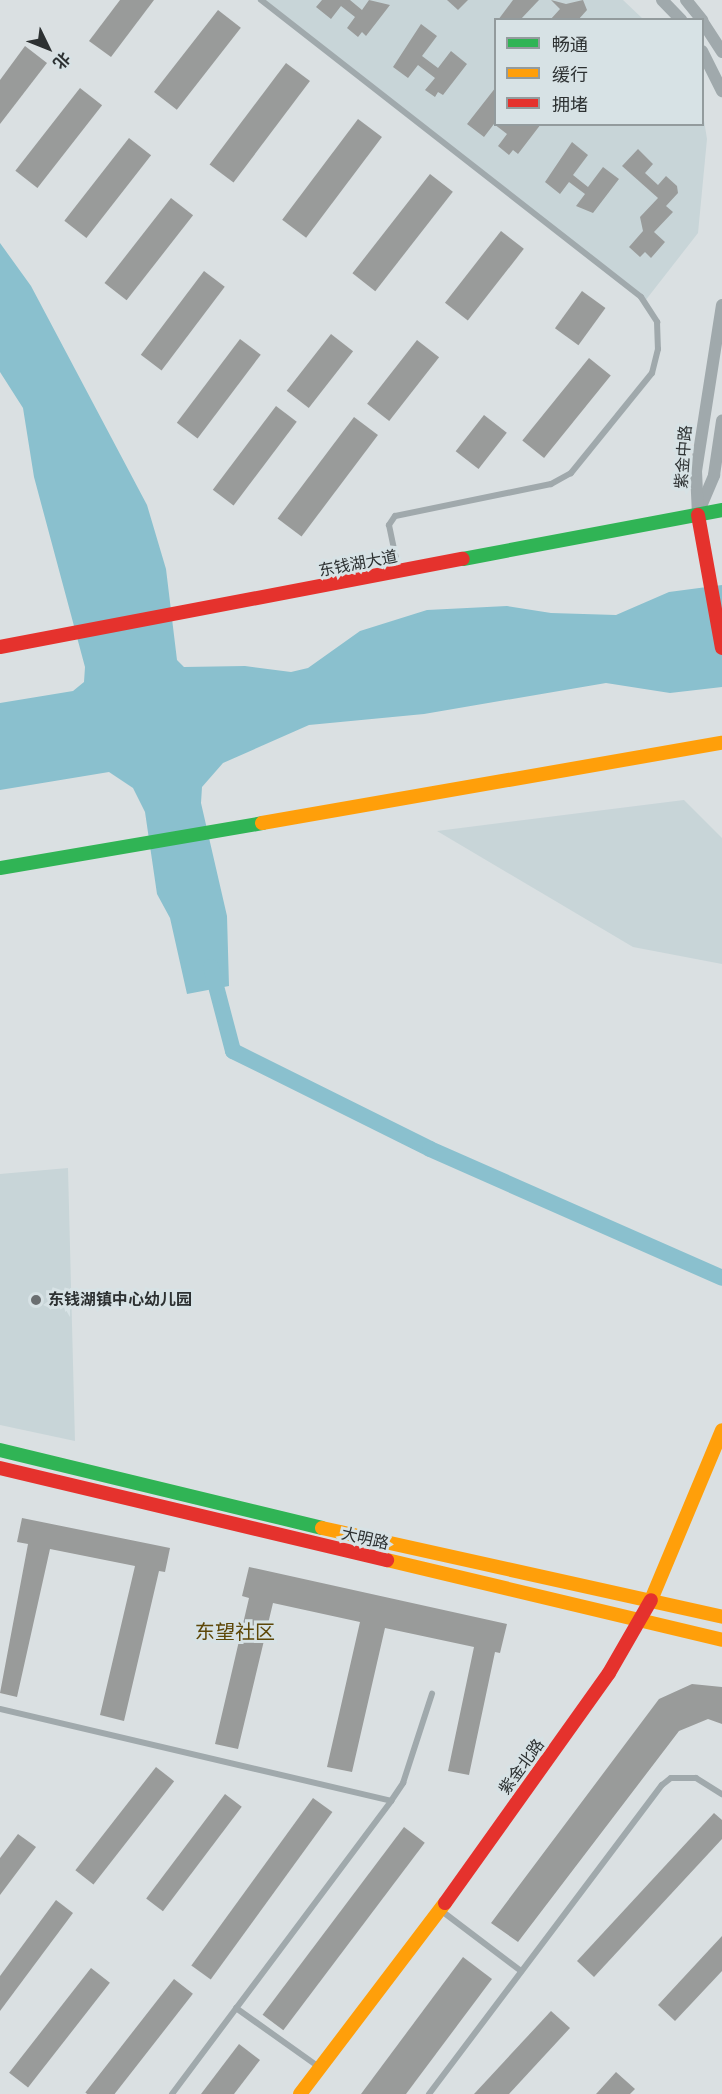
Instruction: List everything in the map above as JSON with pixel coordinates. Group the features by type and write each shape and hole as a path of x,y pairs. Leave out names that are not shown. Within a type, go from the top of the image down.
{"street":[{"path":"662,0 679,18"},
{"path":"687,0 700,18"},
{"path":"704,23 722,52"},
{"path":"704,55 722,91"},
{"name":"紫金中路","path":"698,515 696,471 722,305"},
{"name":"紫金中路","path":"698,515 714,476 722,421"},
{"name":"东钱湖大道","path":"0,647 171,617 722,510"},
{"path":"698,515 722,648"},
{"path":"0,868 133,843 722,743"},
{"name":"紫金北路","path":"300,2094 440,1910 641,1622 722,1430"},
{"name":"大明路","path":"0,1450 722,1617"},
{"name":"大明路","path":"0,1468 722,1640"}],"lane":[{"path":"261,0 641,297 657,322 658,349 651,373 571,473 551,484 395,516 389,525 399,573"},
{"path":"172,2094 392,1801 403,1782 432,1694"},
{"path":"0,1709 392,1801"},
{"path":"429,2094 662,1785 671,1778 696,1778 722,1794"},
{"path":"440,1910 521,1971"},
{"path":"236,2008 320,2068"}],"shaded area":[{"path":"257,0 623,0 642,18 494,18 494,126 704,126 704,120 707,139 698,233 645,301"},
{"path":"684,800 722,838 722,964 633,947 437,831"},
{"name":"东钱湖镇中心幼儿园","path":"68,1168 75,1441 0,1425 0,1174"}],"water":[{"path":"0,243 31,286 147,505 166,569 177,660 184,667 245,666 291,672 308,668 360,631 427,610 507,606 551,613 616,615 669,592 722,585 722,687 670,693 606,683 424,714 309,725 223,763 202,787 201,803 227,916 229,986 187,994 170,918 157,894 145,812 133,788 109,772 0,790 0,703 73,691 84,682 85,667 34,477 23,408 0,372"}],"building":[{"path":"120,0 154,0 111,57 89,41"},
{"path":"322,0 350,0 362,10 369,0 390,5 366,36 362,32 358,37 347,28 355,17 341,6 331,19 316,7"},
{"path":"447,0 468,0 458,10"},
{"path":"513,0 539,0 522,18 500,18"},
{"path":"551,0 566,4 583,0 587,10 580,18 552,18 560,9"},
{"path":"218,10 241,28 177,110 154,92"},
{"path":"421,24 437,36 422,56 438,68 451,51 467,64 443,95 438,92 435,97 425,90 435,78 418,65 408,78 393,67"},
{"path":"25,46 47,63 0,124 0,80"},
{"path":"286,63 310,81 234,182 210,164"},
{"path":"80,88 102,105 37,188 15,171"},
{"path":"494,90 494,124 484,137 467,124"},
{"path":"358,119 382,137 306,238 282,220"},
{"path":"497,126 539,126 518,154 513,150 509,155 498,146 507,134"},
{"path":"129,138 151,155 86,238 64,221"},
{"path":"572,142 588,155 573,175 588,187 603,167 619,179 593,213 576,206 585,194 569,182 560,194 545,182"},
{"path":"638,149 653,164 645,173 658,185 666,176 677,186 678,193 666,206 673,212 654,232 665,242 651,258 645,252 640,257 629,247 643,231 640,217 658,198 622,166"},
{"path":"430,174 453,192 375,291 352,273"},
{"path":"171,198 193,215 127,300 105,283"},
{"path":"501,231 524,249 468,321 445,303"},
{"path":"204,271 225,287 162,371 141,355"},
{"path":"582,291 605,308 578,345 555,328"},
{"path":"331,334 353,351 309,408 287,391"},
{"path":"240,339 261,355 198,439 177,423"},
{"path":"417,340 439,357 389,421 367,404"},
{"path":"589,358 611,376 544,458 522,440"},
{"path":"276,406 297,422 234,506 213,490"},
{"path":"484,415 507,433 479,469 456,451"},
{"path":"354,417 378,435 302,536 278,518"},
{"path":"22,1518 170,1548 165,1572 159,1571 124,1721 100,1715 135,1566 50,1549 17,1697 0,1693 28,1544 17,1542"},
{"path":"249,1567 507,1624 500,1653 495,1652 469,1775 448,1771 474,1647 385,1628 352,1772 327,1767 360,1622 273,1603 238,1749 215,1744 249,1598 242,1596"},
{"path":"692,1684 722,1687 722,1724 708,1719 679,1731 518,1942 491,1923 659,1699"},
{"path":"156,1767 174,1781 93,1884 75,1870"},
{"path":"225,1794 242,1807 163,1911 146,1899"},
{"path":"313,1798 332,1812 211,1980 191,1965"},
{"path":"714,1813 722,1820 722,1839 594,1977 577,1961"},
{"path":"404,1827 425,1843 283,2030 263,2015"},
{"path":"18,1834 36,1847 0,1895 0,1858"},
{"path":"56,1900 73,1913 0,2011 0,1976"},
{"path":"722,1936 722,1971 675,2021 658,2005"},
{"path":"463,1957 492,1979 406,2094 361,2094"},
{"path":"91,1968 110,1983 28,2088 9,2073"},
{"path":"174,1979 193,1994 115,2094 85,2092"},
{"path":"551,2011 570,2028 509,2094 474,2094"},
{"path":"239,2044 260,2060 234,2094 201,2094"},
{"path":"616,2072 635,2089 630,2094 596,2094"}],"waterway":[{"path":"211,967 233,1051 430,1149 722,1278"}],"traffic: fast":[{"path":"463,559 722,510"},
{"path":"0,868 262,823"},
{"path":"0,1450 322,1528"}],"traffic: slow":[{"path":"262,823 722,743"},
{"path":"651,1600 722,1430"},
{"path":"322,1528 722,1617"},
{"path":"387,1560 722,1640"},
{"path":"300,2094 445,1903"}],"traffic: jam":[{"path":"698,515 722,648"},
{"path":"0,647 463,559"},
{"path":"0,1468 387,1560"},
{"path":"445,1903 609,1673 651,1600"}],"place":[{"name":"东钱湖镇中心幼儿园","path":"36,1300"}],"district":[{"name":"东望社区","path":"235,1632"}]}
